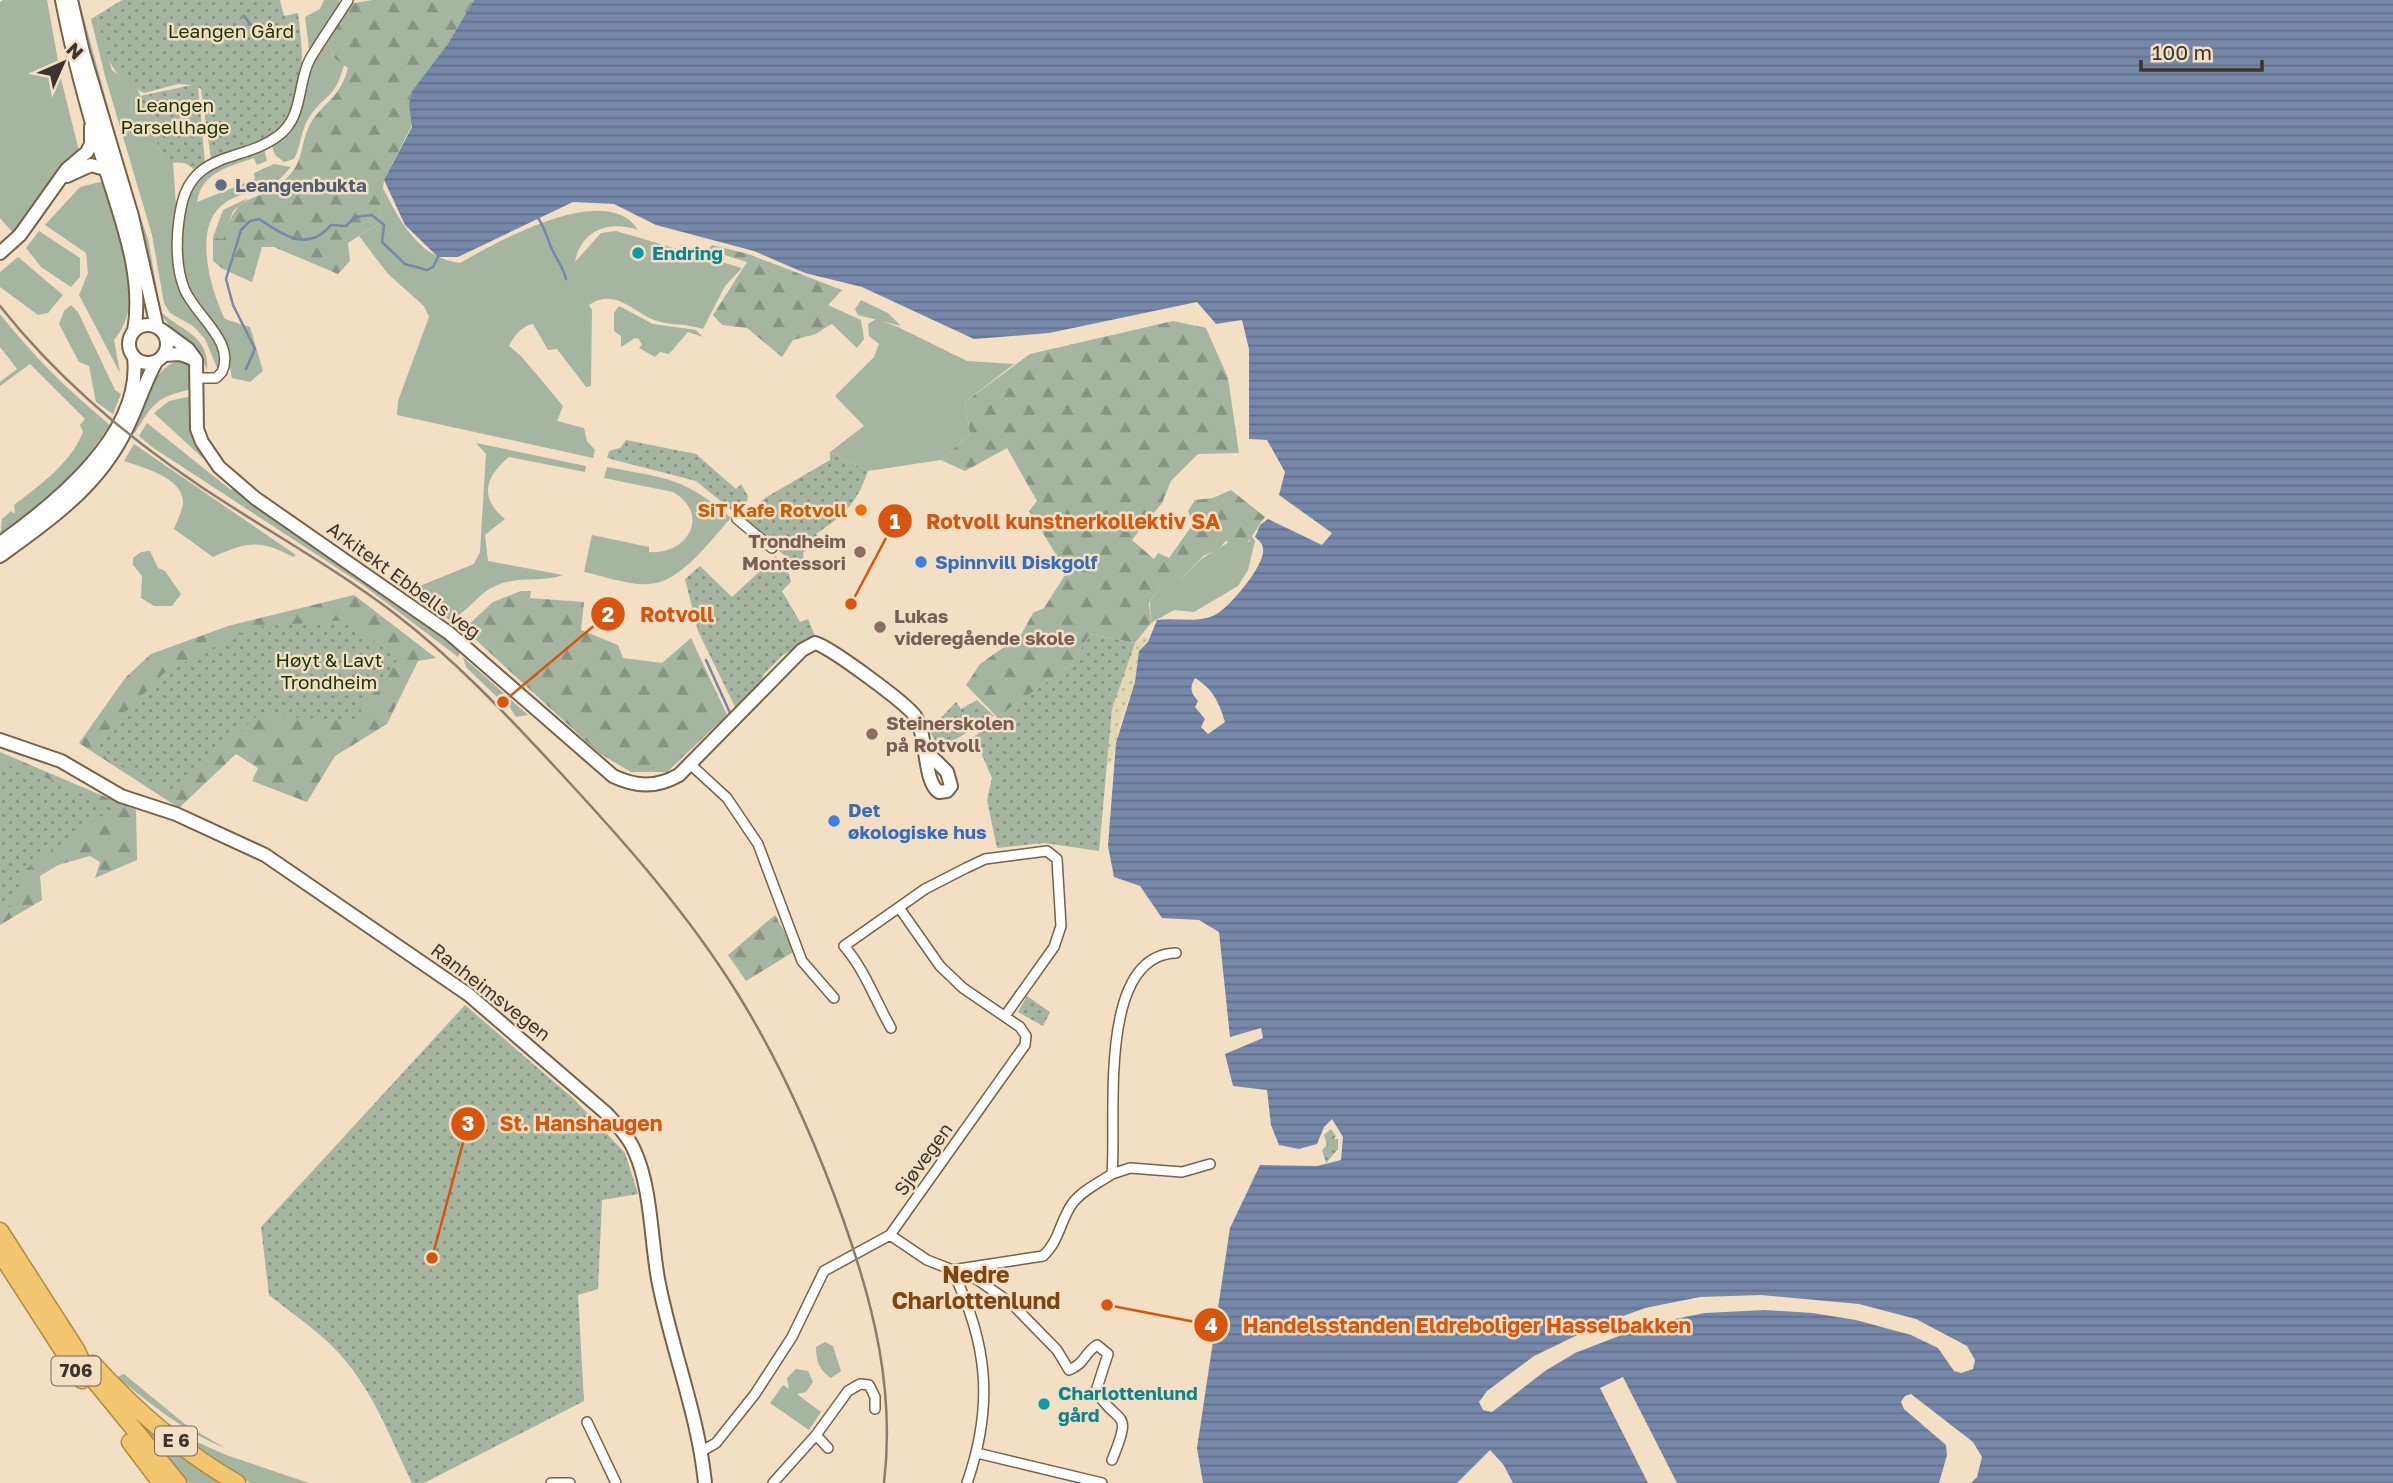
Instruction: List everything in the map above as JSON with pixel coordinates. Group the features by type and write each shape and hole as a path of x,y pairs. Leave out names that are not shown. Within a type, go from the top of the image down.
{"highway":[{"name":"706","path":"0,1231 77,1351 89,1375 178,1483"},
{"name":"706","path":"0,1253 69,1362 161,1483"},
{"name":"E 6","path":"77,1351 171,1437 237,1483"}],"street":[{"path":"0,543 55,503 96,458 123,412 135,368 129,341 134,331 137,307 134,274 72,53 62,0"},
{"path":"0,556 62,511 104,466 126,430 167,340 160,328 132,216 83,52 71,0"},
{"path":"199,378 216,378 222,372 224,350 193,306 180,274 179,226 184,195 197,174 210,164 266,143 279,136 288,126 301,100 309,61 348,0"},
{"path":"0,253 20,235 72,164 87,152 92,123"},
{"path":"61,180 91,165 105,169"},
{"path":"134,331 145,325 160,328 188,348 196,360"},
{"path":"134,356 143,362 180,354 196,360"},
{"name":"Arkitekt Ebbells veg","path":"196,360 199,378 197,429 209,454 234,482 449,633 613,776 634,785 656,785 670,780 690,765 802,650 815,643 907,707 922,731 927,752"},
{"path":"737,519 772,548"},
{"name":"Ranheimsvegen","path":"0,740 61,761 121,796 176,814 265,855 469,995 606,1113 624,1133 639,1166 660,1290 702,1451 705,1483"},
{"path":"690,765 727,798 758,844 782,914 802,961 834,998"},
{"path":"891,1028 871,995 857,961 844,946 925,889 985,859 1047,851 1057,859 1061,926 1054,947 1005,1016 963,988 940,966 900,909"},
{"path":"1112,1174 1115,1033 1136,976 1155,956 1176,953"},
{"name":"Sjøvegen","path":"702,1451 716,1443 755,1394 792,1337 824,1271 890,1235 1025,1045 1026,1036 1005,1016"},
{"path":"953,1270 1043,1256 1053,1247 1065,1215 1075,1200 1112,1174 1130,1168 1182,1172 1210,1164"},
{"path":"890,1235 927,1261 978,1280 1012,1304 1057,1350 1069,1370 1081,1366 1091,1348 1097,1345 1104,1348 1108,1354 1096,1391 1120,1415 1123,1434 1112,1460"},
{"path":"953,1270 979,1333 984,1396 977,1453 967,1483"},
{"path":"774,1483 816,1436 848,1391 860,1384 869,1385 875,1397 875,1409"},
{"path":"587,1422 616,1483"},
{"path":"816,1436 828,1448"},
{"path":"977,1453 1102,1483"},
{"path":"551,1483 570,1483"}],"green space":[{"path":"47,0 62,83 79,151 14,234 0,218 0,2"},
{"path":"79,0 123,162 91,62"},
{"path":"122,0 280,0 284,16 298,13 301,79 293,111 284,125 258,144 211,159 201,89 198,87 205,163 194,169 185,163 164,162 140,96 192,85 178,84 144,93 131,86 115,70 106,52 96,16"},
{"path":"324,0 339,0 339,4 310,57 305,17 320,9"},
{"path":"373,0 474,0 447,45 412,91 409,103 414,121 384,180 379,223 348,243 350,261 338,274 274,247 262,247 252,282 223,269 213,261 213,237 223,239 240,205 282,182 295,168 312,121 337,92 348,68 335,59 326,38 348,4"},
{"path":"96,16 112,70 138,90 164,162 173,162 182,294 218,346 221,359 218,370 205,339 193,326 170,313 164,303 152,235 91,19"},
{"path":"326,38 335,59 344,65 341,76 334,90 307,121 294,159 284,162 275,155 272,146 284,135 300,110 312,65"},
{"path":"264,148 267,161 257,165 254,158 218,172 204,184 197,202 255,179 265,186 221,206 208,230 206,245 210,277 225,319 250,327 263,371 250,382 232,378 222,344 188,289 181,256 181,220 191,189 206,171"},
{"path":"274,164 291,167 281,178 265,186 255,179 254,173"},
{"path":"126,175 148,239 161,312 199,341 207,358 207,370 197,353 169,324 163,316 158,307 144,259"},
{"path":"104,181 123,240 130,283 130,304 124,323 114,340 120,373 79,295 88,273 86,253 45,225 80,187"},
{"path":"383,188 412,236 433,254 446,260 460,263 498,242 550,220 577,213 602,211 623,216 638,230 617,226 598,230 583,242 575,262 601,233 616,231 742,268 725,286 703,329 654,320 614,300 598,300 589,305 592,310 591,386 586,387 557,349 548,350 533,324 521,329 516,335 509,346 521,356 563,406 557,421 584,428 587,441 595,450 593,458 397,415 398,401 429,317 424,306 388,274 359,236 379,223"},
{"path":"248,198 233,211 223,239 213,237 223,210"},
{"path":"39,231 80,258 80,277 71,287 41,267 26,248"},
{"path":"712,245 748,254 842,290 821,313 828,326 816,334 793,340 782,357 747,328 722,325 713,315 747,262 708,250"},
{"path":"18,257 63,295 48,313 38,315 0,287 0,272"},
{"path":"861,300 888,313 901,326 858,315 855,309"},
{"path":"71,305 78,312 115,390 121,394 113,414 96,402 89,366 79,362 59,324 64,311"},
{"path":"828,305 861,320 864,339 857,348 832,324 828,326 821,313"},
{"path":"619,306 653,324 696,330 703,337 688,332 669,354 660,352 655,357 639,348 642,345 639,339 635,338 621,347 621,336 614,331 614,313"},
{"path":"0,314 52,373 110,425 72,478 0,537 2,519 11,511 15,514 14,505 44,481 71,454 83,432 80,425 85,419 30,364 0,386 0,382 17,369 0,347"},
{"path":"876,319 967,361 1014,364 965,402 970,434 941,460 868,471 830,452 864,426 835,396 874,357 879,344 869,336 868,324"},
{"path":"1173,321 1206,328 1228,378 1239,453 1198,454 1171,481 1162,503 1132,540 1154,559 1158,553 1169,558 1193,524 1188,511 1195,500 1213,498 1231,490 1265,517 1240,550 1226,541 1217,550 1203,556 1181,579 1170,571 1149,603 1151,623 1135,643 1090,634 1070,666 997,717 966,685 980,664 1021,635 1033,613 1044,608 1067,572 1029,511 1037,501 1007,448 965,471 941,460 970,434 965,402 1030,354"},
{"path":"178,361 189,366 193,389 171,395 157,403 134,434 132,432 144,401 155,380 169,365"},
{"path":"192,396 220,474 154,413 169,401"},
{"path":"147,423 231,490 233,488 385,593 461,649 458,657 363,585 152,447 139,436"},
{"path":"626,440 696,454 736,489 741,484 748,496 747,502 735,513 696,481 607,458 609,451 620,448"},
{"path":"476,443 586,466 585,472 509,457 501,464 491,479 488,495 496,511 505,519 485,535 488,561 563,575 502,583 487,590 449,620 425,599 417,587 474,564 480,552 486,454"},
{"path":"134,444 296,555 293,557 271,547 253,545 235,548 213,557 174,529 183,502 176,486 160,474 124,461"},
{"path":"830,452 868,471 854,501 816,534 819,538 803,553 804,560 798,567 744,521 744,518 765,498 830,460"},
{"path":"607,467 673,481 700,494 731,518 685,568 662,581 634,584 584,572 592,535 649,547 649,552 675,547 690,531 691,511 673,492 604,478"},
{"path":"1251,535 1255,541 1248,570 1238,586 1194,612 1174,610 1151,623 1150,602 1170,570 1181,579 1201,559 1229,542 1249,542"},
{"path":"150,551 158,568 165,571 181,594 172,606 154,606 141,598 142,576 133,565 133,558 141,552"},
{"path":"776,556 789,574 791,582 782,591 800,622 808,619 815,636 783,655 764,674 759,688 737,711 698,631 685,579 700,566 732,597"},
{"path":"521,591 531,591 530,598 584,602 581,630 618,645 623,658 662,663 691,638 727,715 667,772 631,772 599,753 464,629 493,602"},
{"path":"354,595 436,658 418,661 387,724 335,756 307,802 252,781 258,768 236,754 179,808 79,743 126,677 151,654 228,626"},
{"name":"Høyt & Lavt Trondheim","path":"346,620 398,659 353,721 258,715 173,794 107,759 96,742 164,673 253,627"},
{"path":"1090,634 1135,643 1112,709 1099,851 1044,843 997,848 987,800 992,778 974,737 997,717 1070,666"},
{"path":"463,657 528,715 516,717 506,701 499,699 466,667"},
{"path":"977,700 994,716 940,749 929,730 956,702 961,709"},
{"path":"0,752 136,810 137,860 95,878 100,862 90,856 58,865 40,876 42,900 0,925"},
{"path":"0,764 29,770 113,808 27,868 9,909 0,912"},
{"path":"775,915 795,951 746,981 728,955"},
{"path":"1027,996 1050,1012 1043,1026 1018,1012"},
{"path":"465,1005 575,1100 625,1153 638,1194 602,1200 598,1289 578,1295 584,1401 424,1483 412,1483 369,1394 346,1362 318,1333 269,1295 261,1227"},
{"path":"1331,1129 1336,1136 1334,1139 1338,1139 1338,1149 1326,1163 1322,1150 1327,1145 1324,1135"},
{"path":"825,1342 833,1346 841,1371 831,1378 819,1365 817,1357 816,1347"},
{"path":"796,1369 808,1371 813,1382 806,1392 797,1394 821,1412 809,1430 770,1403 783,1385 789,1389 787,1378"},
{"path":"124,1374 186,1425 225,1448 195,1434 155,1407 117,1377"},
{"path":"138,1417 226,1483 190,1483 183,1479 135,1420"},
{"path":"188,1438 226,1455 309,1483 250,1483 186,1440"}],"sand":[{"path":"1144,636 1149,639 1139,651 1135,682 1121,720 1112,762 1107,765 1112,709 1135,643"}],"water":[{"path":"474,0 2393,0 2393,1483 1677,1483 1623,1377 1600,1388 1648,1483 1513,1483 1503,1464 1490,1450 1457,1483 1203,1483 1197,1448 1230,1228 1260,1165 1317,1166 1341,1160 1343,1137 1332,1119 1324,1127 1317,1144 1299,1149 1279,1145 1271,1125 1267,1090 1233,1086 1225,1054 1263,1038 1261,1028 1230,1037 1219,932 1199,920 1162,918 1140,886 1114,877 1108,846 1116,743 1135,682 1139,651 1148,642 1157,620 1208,618 1229,604 1258,566 1263,548 1255,537 1260,525 1268,519 1322,545 1332,533 1279,495 1285,472 1267,440 1249,439 1249,349 1242,320 1216,324 1197,302 1049,333 974,339 862,287 805,273 754,251 656,225 614,204 573,202 458,257 438,257 405,225 384,180 412,127 409,103 412,91 447,45","holes":["1195,678 1214,697 1225,722 1208,734 1201,727 1205,719 1195,707 1198,701 1192,690"]}],"pier":[{"path":"1761,1295 1859,1304 1916,1319 1967,1346 1975,1360 1973,1369 1961,1373 1954,1371 1938,1348 1911,1335 1856,1320 1812,1313 1765,1310 1705,1313 1650,1324 1575,1353 1545,1371 1492,1412 1483,1410 1479,1402 1487,1391 1534,1356 1596,1326 1645,1308 1700,1297"},
{"path":"1911,1394 1973,1442 1982,1457 1977,1477 1971,1483 1939,1483 1947,1455 1946,1445 1904,1409 1901,1402 1905,1396"}],"waterway":[{"path":"244,16 262,39 273,39"},
{"path":"246,369 255,349 233,305 226,279 241,230 250,221 259,219 278,231 305,240 314,238 331,225 346,226 355,217 372,215 384,225 382,242 405,264 427,270 433,267 438,257"},
{"path":"538,218 566,279"},
{"path":"706,660 731,715"}],"railway":[{"path":"0,306 68,381 118,426 200,486 370,596 437,648 497,706 580,794 653,877 698,935 755,1022 797,1104 843,1219 864,1284 879,1349 887,1415 884,1483"}],"place":[{"name":"Leangenbukta","path":"221,185"},
{"name":"Endring","path":"638,253"},
{"name":"SiT Kafe Rotvoll","path":"861,510"},
{"name":"Trondheim Montessori","path":"860,552"},
{"name":"Spinnvill Diskgolf","path":"921,562"},
{"name":"Rotvoll kunstnerkollektiv SA","path":"851,604"},
{"name":"Lukas videregående skole","path":"880,627"},
{"name":"Rotvoll","path":"503,702"},
{"name":"Steinerskolen på Rotvoll","path":"872,734"},
{"name":"Det økologiske hus","path":"834,821"},
{"name":"St. Hanshaugen","path":"432,1258"},
{"name":"Handelsstanden Eldreboliger Hasselbakken","path":"1107,1305"},
{"name":"Charlottenlund gård","path":"1044,1404"}],"district":[{"name":"Nedre Charlottenlund","path":"976,1288"}],"park label":[{"name":"Leangen Gård","path":"231,31"},
{"name":"Leangen Parsellhage","path":"175,116"}]}
